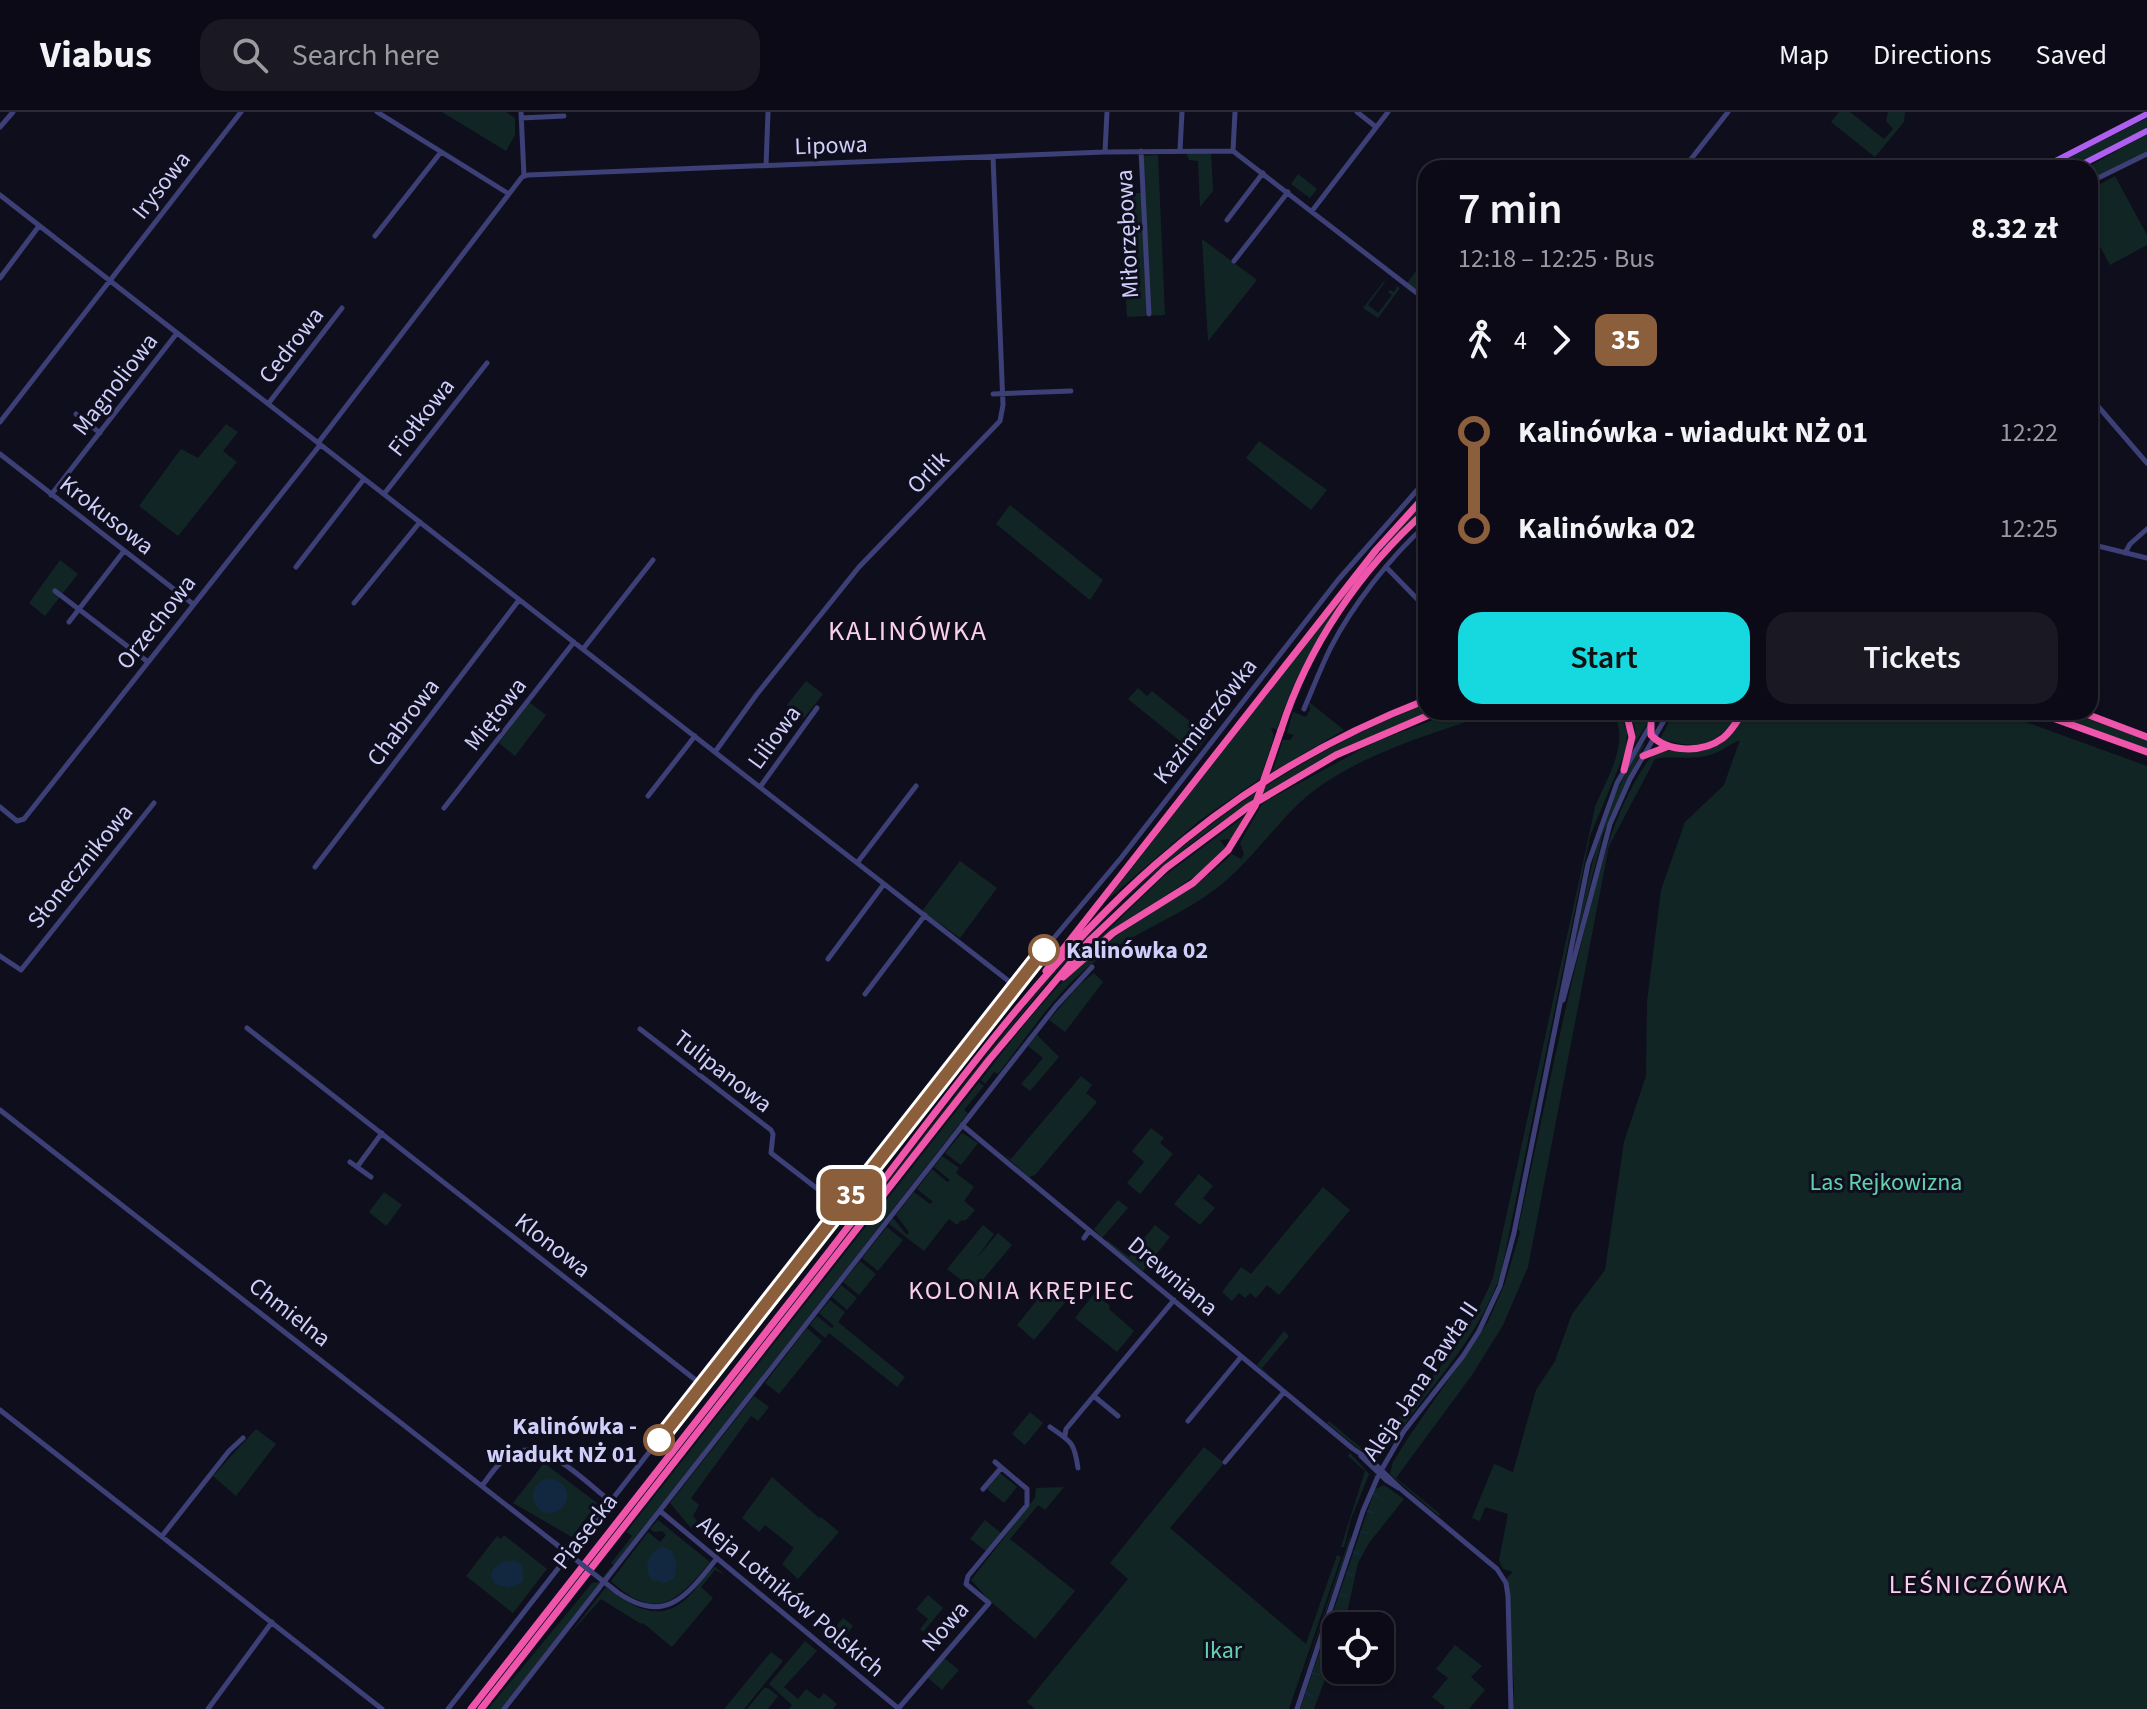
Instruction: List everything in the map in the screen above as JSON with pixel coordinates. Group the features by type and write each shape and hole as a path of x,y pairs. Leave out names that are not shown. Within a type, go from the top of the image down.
{"highway":[{"path":"1031,1001 1065,946 1376,550 1418,504"},
{"path":"1031,1001 1113,933 1193,883 1228,850 1255,806 1303,671 1325,631 1391,546 1418,519"},
{"path":"1031,1001 1121,897 1207,823 1276,775 1331,743 1418,704"},
{"path":"2098,718 2147,737"},
{"path":"1031,1001 1119,910 1208,834 1319,764 1418,719"},
{"path":"1624,770 1632,732 1628,720"},
{"path":"1651,724 1650,731 1654,738 1671,746 1693,749 1715,743 1737,720"},
{"path":"2058,720 2147,752"},
{"path":"1643,756 1671,746"},
{"name":"Piasecka","path":"471,1709 1031,1001"},
{"name":"Piasecka","path":"481,1709 1031,1001"}],"main road":[{"path":"2058,160 2147,114"},
{"path":"2091,160 2147,131"}],"street":[{"path":"0,127 13,112"},
{"name":"Irysowa","path":"0,422 241,112"},
{"path":"377,112 509,194"},
{"path":"766,166 768,112"},
{"path":"1105,152 1107,112"},
{"path":"1180,150 1182,112"},
{"path":"1235,112 1233,151 1418,294"},
{"path":"1357,112 1376,127"},
{"path":"1312,211 1388,112"},
{"path":"1690,160 1728,112"},
{"path":"319,444 524,176 521,115 564,116"},
{"name":"Miłorzębowa","path":"1141,151 1149,314"},
{"name":"Lipowa","path":"524,176 1105,152 1233,151"},
{"path":"375,236 441,152"},
{"path":"2098,178 2147,154"},
{"name":"Orlik","path":"715,752 839,591 997,425 1003,413 993,157"},
{"path":"1227,220 1263,173"},
{"path":"1234,261 1288,192"},
{"path":"0,195 1015,986"},
{"path":"0,278 39,226"},
{"name":"Cedrowa","path":"268,404 342,308"},
{"name":"Magnoliowa","path":"51,495 177,333"},
{"name":"Fiołkowa","path":"384,494 487,363"},
{"path":"993,394 1071,391"},
{"path":"2098,406 2147,463"},
{"path":"76,414 100,433"},
{"name":"Orzechowa","path":"0,807 20,822 319,444"},
{"name":"Krokusowa","path":"0,454 193,604"},
{"path":"296,567 364,479"},
{"name":"Kazimierzówka","path":"610,1501 1338,580 1418,487"},
{"path":"354,603 420,522"},
{"path":"2125,553 2147,529"},
{"path":"1304,709 1331,646 1387,568 1418,534"},
{"path":"2098,546 2147,558"},
{"path":"69,622 124,551"},
{"path":"583,649 653,560"},
{"path":"1387,568 1418,600"},
{"path":"55,591 148,662"},
{"name":"Chabrowa","path":"315,867 519,600"},
{"name":"Miętowa","path":"444,808 574,642"},
{"name":"Liliowa","path":"760,787 817,708"},
{"name":"Aleja Jana Pawła II","path":"1297,1709 1363,1511 1380,1472 1408,1424 1468,1348 1496,1297 1511,1247 1588,864 1604,814 1624,770 1653,720"},
{"name":"Aleja Jana Pawła II","path":"1556,1020 1606,837 1622,795 1664,720"},
{"path":"648,796 695,736"},
{"path":"857,863 916,786"},
{"name":"Słonecznikowa","path":"0,956 21,970 154,803"},
{"path":"828,959 884,884"},
{"path":"865,994 925,915"},
{"path":"504,1709 1061,998 1092,967"},
{"name":"Klonowa","path":"247,1028 702,1385"},
{"name":"Tulipanowa","path":"640,1029 771,1130 771,1153 841,1207"},
{"name":"Chmielna","path":"0,1110 617,1592 640,1606 667,1606 687,1593 717,1558"},
{"name":"Drewniana","path":"962,1125 1497,1569 1506,1583 1511,1709"},
{"path":"357,1167 382,1133"},
{"path":"350,1162 371,1177"},
{"path":"1084,1238 1089,1231"},
{"path":"1065,1435 1066,1429 1174,1300"},
{"path":"1188,1421 1241,1357"},
{"path":"1225,1462 1284,1392"},
{"path":"1095,1397 1118,1416"},
{"path":"0,1410 382,1709"},
{"path":"1050,1427 1065,1435 1075,1446 1078,1468"},
{"path":"162,1536 229,1451 243,1438"},
{"path":"448,1709 610,1501 552,1456 532,1449 519,1451 505,1459 482,1486"},
{"path":"983,1489 1001,1468 995,1462"},
{"name":"Nowa","path":"898,1709 989,1603 966,1584 968,1576 1027,1505 1027,1489 1001,1468"},
{"path":"1413,1509 1418,1504"},
{"name":"Aleja Lotników Polskich","path":"660,1511 898,1709"},
{"path":"208,1709 272,1622"}],"green space":[{"path":"442,112 506,112 515,118 515,135 506,151"},
{"path":"1839,112 1850,112 1884,139 1893,129 1886,121 1888,112 1905,112 1904,122 1875,157 1831,122"},
{"path":"2147,118 2147,128 2085,160 2064,160"},
{"path":"2147,134 2147,152 2098,177 2098,161"},
{"path":"1186,152 1211,152 1213,191 1200,207 1198,161 1189,160"},
{"path":"1158,155 1165,315 1127,317 1120,193 1143,193 1142,156"},
{"path":"1298,174 1317,189 1310,198 1291,184"},
{"path":"2115,176 2147,235 2147,245 2110,265 2098,243 2098,186"},
{"path":"1202,239 1257,280 1208,341"},
{"path":"1418,269 1418,292 1407,283"},
{"path":"1384,281 1368,305 1378,313 1392,295 1388,292 1394,292 1396,285 1400,288 1378,318 1363,308"},
{"path":"226,424 238,432 223,451 237,462 178,536 139,506 181,449 198,458"},
{"path":"1259,441 1327,490 1311,510 1246,458"},
{"path":"1010,505 1103,580 1090,600 996,524"},
{"path":"1418,508 1418,513 1358,582 1320,635 1304,664 1277,729 1271,728 1274,736 1261,778 1199,821 1106,901 1341,600"},
{"path":"60,560 78,574 45,616 29,603"},
{"path":"806,681 823,694 804,718 787,705"},
{"path":"1138,688 1147,696 1152,691 1208,736 1195,753 1128,699"},
{"path":"529,702 546,715 515,756 499,743"},
{"path":"1309,702 1344,730 1272,772 1283,740 1290,740 1294,735 1287,733 1293,712 1306,717 1310,710"},
{"path":"1418,707 1418,716 1323,761 1225,819 1164,865 1118,906 1133,891 1170,857 1209,826 1291,770"},
{"path":"1433,720 1474,720 1398,746 1326,782 1294,808 1241,867 1217,888 1112,950 1082,972 1044,1014 998,1074 994,1072 985,1084 981,1080 1041,1005 1074,970 1126,929 1204,878 1232,854 1241,859 1244,854 1240,843 1262,804 1375,742"},
{"path":"1616,720 1623,720 1627,732 1626,750 1590,836 1501,1273 1484,1312 1462,1347 1390,1446 1373,1460 1327,1423 1329,1421 1368,1454 1454,1349 1493,1277 1595,807 1618,747"},
{"path":"1632,720 1649,720 1633,747 1635,728"},
{"path":"1670,720 1734,720 1723,733 1706,743 1697,745 1660,739"},
{"name":"Las Rejkowizna","path":"1742,720 2020,720 2147,766 2147,1709 1513,1709 1507,1578 1513,1572 1503,1569 1499,1560 1508,1514 1485,1507 1480,1521 1472,1518 1494,1464 1513,1472 1536,1390 1555,1361 1572,1314 1605,1270 1624,1142 1646,1076 1647,1002 1661,890 1685,822 1724,785 1740,740 1706,756 1655,759 1609,846 1528,1267 1503,1325 1472,1375 1396,1478 1439,1516 1390,1474 1393,1462 1408,1438 1488,1322 1505,1283 1520,1232 1518,1229 1584,932 1608,844 1624,802 1653,756 1661,752 1711,748 1732,734"},
{"path":"2067,720 2092,720 2147,740 2147,749"},
{"path":"1646,741 1603,834 1573,953 1601,834 1618,789"},
{"path":"1246,815 1232,839 1220,840 1226,848 1198,874 1097,941 1163,877"},
{"path":"960,861 997,888 960,938 922,911"},
{"path":"1118,906 1054,975 994,1048 475,1709 991,1050 1078,946"},
{"path":"1094,973 1103,982 1065,1032 1049,1020 1080,984"},
{"path":"1037,1035 1059,1057 1030,1091 1021,1084 1043,1058 1028,1046"},
{"path":"1081,1076 1092,1085 1086,1093 1097,1102 1035,1175 1029,1177 1003,1154 1011,1159"},
{"path":"979,1082 984,1086 964,1110 968,1113 614,1566 611,1563 632,1536 627,1532 635,1521"},
{"path":"1151,1128 1164,1138 1160,1143 1173,1154 1140,1194 1127,1183 1144,1162 1132,1151"},
{"path":"962,1133 978,1143 961,1165 945,1153"},
{"path":"942,1156 959,1168 956,1173 974,1187 964,1201 975,1210 957,1225 949,1219 924,1251 889,1224 893,1218 907,1235 909,1232 896,1215 914,1192 930,1204 933,1202 917,1189 932,1169 947,1182 950,1180 934,1167"},
{"path":"1199,1174 1213,1186 1203,1198 1215,1208 1200,1225 1174,1204"},
{"path":"1323,1187 1350,1210 1279,1295 1267,1285 1256,1298 1250,1293 1245,1298 1239,1293 1232,1301 1222,1292 1241,1267 1251,1274"},
{"path":"384,1192 402,1205 386,1226 369,1212"},
{"path":"1118,1200 1128,1208 1102,1238 1094,1229"},
{"path":"983,1225 994,1234 976,1259 998,1233 1012,1245 974,1290 947,1269"},
{"path":"1155,1225 1170,1237 1143,1271 1106,1242 1129,1257"},
{"path":"887,1227 903,1240 878,1271 862,1258"},
{"path":"860,1261 876,1274 859,1295 843,1282"},
{"path":"1054,1279 1072,1294 1034,1340 1017,1325"},
{"path":"841,1285 857,1298 847,1310 832,1297"},
{"path":"1097,1290 1106,1298 1104,1301 1110,1306 1109,1309 1134,1331 1117,1352 1075,1318"},
{"path":"830,1300 845,1312 838,1322 905,1377 897,1387 829,1333 825,1338 810,1325 817,1316 832,1328 834,1326 819,1313"},
{"path":"807,1328 822,1341 779,1394 765,1383"},
{"path":"1284,1331 1289,1336 1262,1368 1274,1380 1257,1365"},
{"path":"754,1396 769,1407 758,1421 751,1416 691,1498 699,1505 693,1516 697,1521 691,1528 670,1503"},
{"path":"1030,1412 1043,1423 1025,1445 1012,1434"},
{"path":"256,1429 276,1444 236,1496 213,1476"},
{"name":"Ikar","path":"1204,1447 1224,1463 1170,1528 1306,1644 1337,1555 1341,1557 1289,1709 1035,1709 1027,1702 1128,1579 1110,1563"},
{"path":"1350,1453 1369,1474 1351,1519 1344,1547 1341,1547 1365,1471 1348,1456"},
{"path":"544,1463 597,1503 572,1537 513,1503"},
{"path":"1000,1473 1017,1487 1004,1503 987,1489"},
{"path":"772,1477 839,1532 798,1579 782,1564 794,1548 765,1525 759,1532 742,1518"},
{"path":"1384,1485 1404,1499 1369,1543 1358,1563 1347,1612 1333,1612 1375,1489"},
{"path":"1064,1487 1045,1510 1038,1505 1010,1539 1075,1591 1035,1639 990,1601 971,1580 1035,1498 1036,1488"},
{"path":"658,1520 710,1562 676,1597 653,1604 627,1594 611,1581 648,1532 660,1542 666,1535 650,1529"},
{"path":"985,1520 1001,1533 986,1551 970,1539"},
{"path":"1351,1534 1350,1542 1325,1612"},
{"path":"504,1535 547,1569 513,1613 466,1576 497,1536 501,1539"},
{"path":"611,1567 501,1709 488,1709 592,1583 599,1582"},
{"path":"715,1567 725,1575 715,1570 701,1587 713,1598 672,1647 643,1623 601,1599 568,1636 606,1587 626,1601 647,1610 668,1610 690,1595"},
{"path":"928,1595 943,1608 923,1632 920,1629 928,1619 916,1609"},
{"path":"843,1618 853,1626 836,1648 825,1639"},
{"path":"805,1641 817,1651 784,1687 798,1699 806,1689 819,1699 824,1693 837,1704 833,1709 789,1709 792,1705 769,1684"},
{"path":"1322,1644 1323,1684 1314,1709 1300,1709"},
{"path":"1455,1645 1482,1666 1471,1677 1485,1690 1469,1709 1444,1709 1432,1697 1448,1678 1436,1669"},
{"path":"771,1652 783,1661 744,1709 724,1709"},
{"path":"944,1658 959,1670 942,1690 927,1677"},
{"path":"764,1688 778,1696 768,1709 747,1709"}],"water":[{"path":"550,1479 562,1484 567,1496 562,1508 550,1513 538,1508 533,1496 538,1484"},
{"path":"663,1547 672,1551 677,1565 674,1578 664,1583 652,1580 647,1570 650,1556"},
{"path":"515,1560 522,1565 523,1582 509,1588 495,1584 491,1577 493,1569 503,1562"}],"waterway":[{"path":"1374,1494 1379,1497"},
{"path":"1368,1511 1373,1513"},
{"path":"1361,1532 1367,1533"},
{"path":"1354,1552 1359,1554"},
{"path":"1347,1573 1352,1575"},
{"path":"1340,1594 1346,1596"},
{"path":"1313,1673 1319,1675"},
{"path":"1306,1693 1312,1696"}],"bus line":[{"name":"35","path":"659,1440 1044,950"}],"place":[{"name":"Kalinówka 02","path":"1044,950"},
{"name":"Kalinówka - wiadukt NŻ 01","path":"659,1440"}],"district":[{"name":"KALINÓWKA","path":"908,630"},
{"name":"KOLONIA KRĘPIEC","path":"1022,1290"},
{"name":"LEŚNICZÓWKA","path":"1979,1584"}]}
